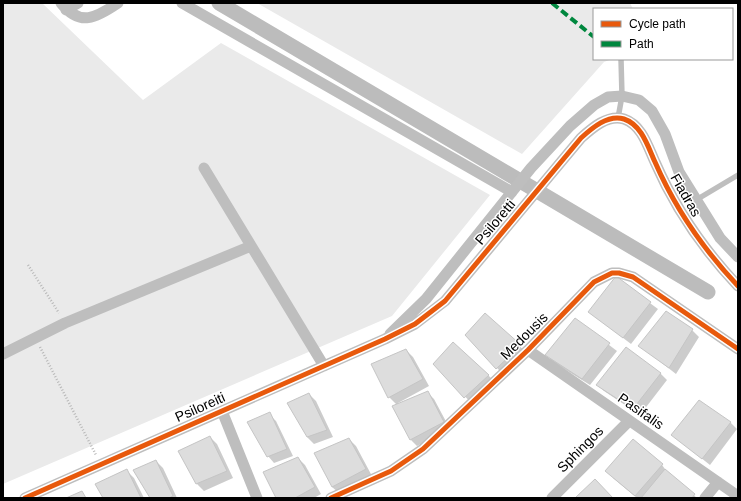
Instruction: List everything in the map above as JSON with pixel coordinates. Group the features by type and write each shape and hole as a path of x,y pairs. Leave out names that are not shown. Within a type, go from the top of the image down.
{"street":[{"path":"78,3 64,6 71,14 84,18 99,14 118,3"},
{"path":"182,3 514,190"},
{"name":"Fiadras","path":"385,339 426,299 531,168 570,126 594,105 608,97 622,96 639,100 652,111 665,134 679,172 720,238 738,257"},
{"name":"Fiadras","path":"618,118 634,124 642,134 662,178 680,209 708,251 738,286"},
{"name":"Psiloretti","path":"385,339 415,324 446,301 548,176 588,132 602,122 618,118"},
{"path":"204,168 324,366"},
{"path":"680,209 696,200"},
{"path":"3,354 65,323 251,246"},
{"name":"Medousis","path":"331,498 391,471 423,449 528,350 594,282 606,275 619,273 633,277 738,348"},
{"name":"Psiloreiti","path":"24,498 385,339"},
{"name":"Pasifalis","path":"528,350 738,496"},
{"path":"222,411 257,498"},
{"name":"Sphingos","path":"552,498 629,421"},
{"path":"705,498 718,482"}],"lane":[{"path":"618,118 622,96 621,60"},
{"path":"696,200 738,175"}],"path":[{"path":"28,265 65,323"},
{"path":"35,338 101,464"}],"shaded area":[{"path":"3,3 42,3 143,100 221,43 490,195 392,316 3,484"},
{"path":"257,3 630,3 632,8 593,8 593,60 609,60 604,62 522,154"}],"building":[{"path":"616,276 651,302 623,338 588,312"},
{"path":"666,311 693,329 669,368 638,346"},
{"path":"485,313 521,345 496,369 465,335"},
{"path":"575,318 610,343 582,379 545,355"},
{"path":"453,342 489,375 464,398 433,364"},
{"path":"626,347 661,373 633,409 596,385"},
{"path":"406,349 423,379 388,398 371,364"},
{"path":"428,391 444,422 410,440 392,406"},
{"path":"309,393 327,430 307,437 287,403"},
{"path":"699,400 731,422 702,459 671,435"},
{"path":"270,412 287,449 267,457 247,422"},
{"path":"210,436 227,471 196,484 178,451"},
{"path":"349,438 366,469 332,487 314,453"},
{"path":"633,439 663,464 635,496 605,471"},
{"path":"298,457 315,487 295,498 276,498 263,472"},
{"path":"156,460 173,496 169,498 150,498 133,470"},
{"path":"127,469 141,498 103,498 95,484"},
{"path":"665,469 695,494 692,498 641,498"},
{"path":"595,479 613,498 575,498"},
{"path":"82,491 86,498 66,498"}],"waterway":[{"path":"219,3 708,292"}],"marked path":[{"path":"552,3 593,36"}],"cycle path":[{"path":"25,498 385,339 415,324 445,301 581,138 595,126 612,118 624,119 640,131 663,179 691,228 725,272 738,286"},
{"path":"331,498 391,471 423,449 528,350 594,282 612,273 619,273 633,277 738,349"}]}
